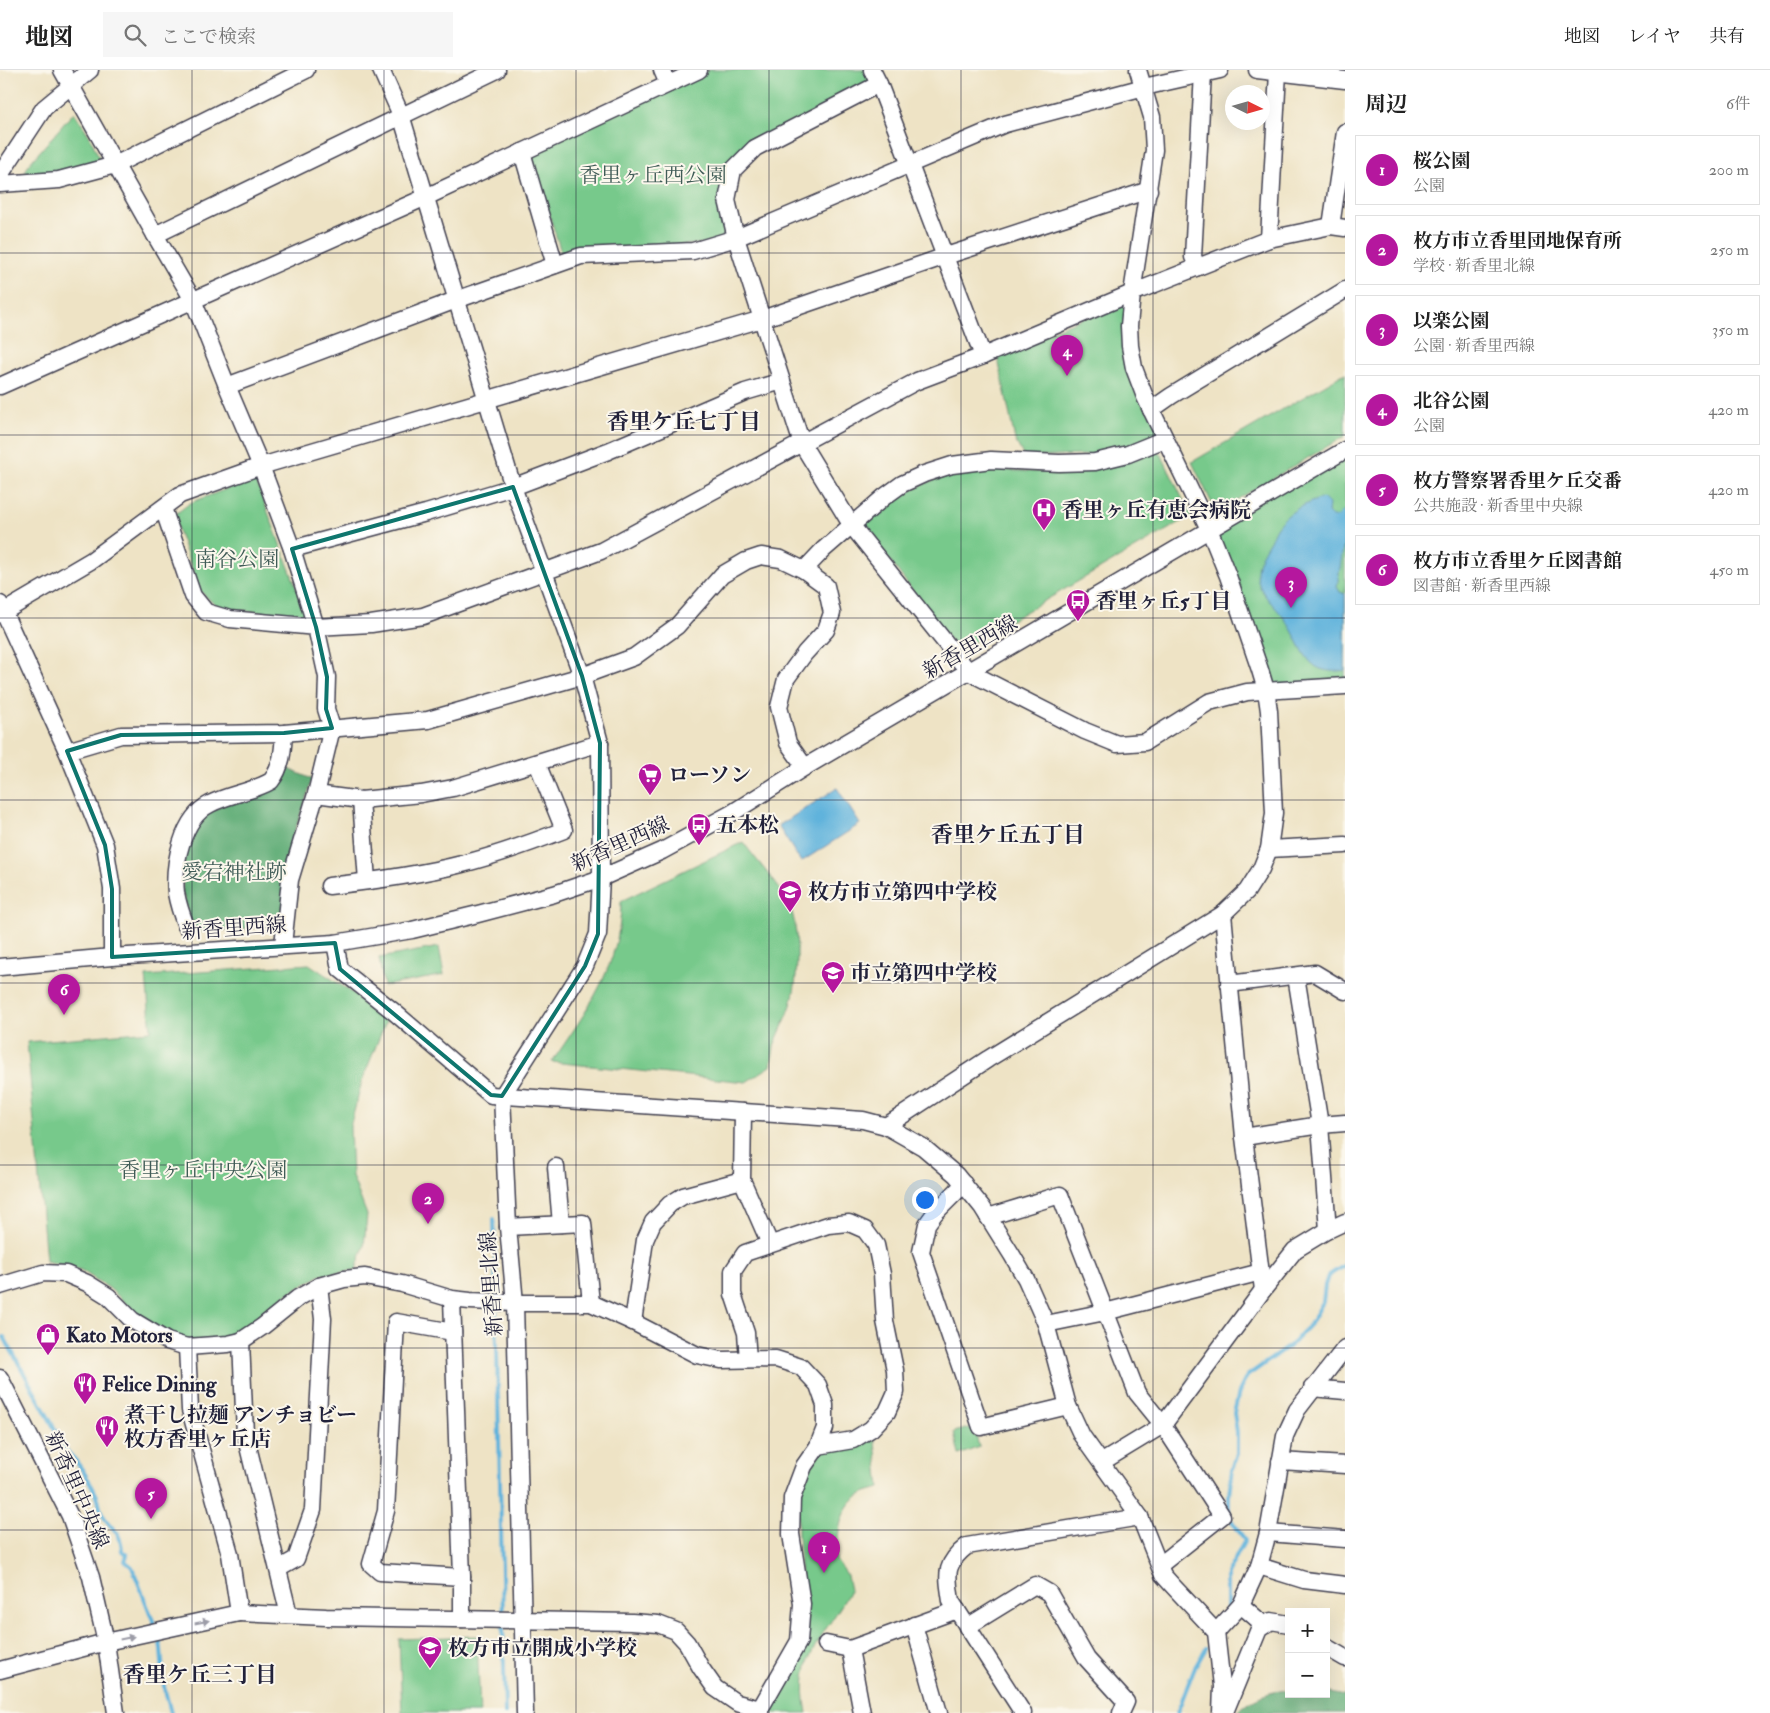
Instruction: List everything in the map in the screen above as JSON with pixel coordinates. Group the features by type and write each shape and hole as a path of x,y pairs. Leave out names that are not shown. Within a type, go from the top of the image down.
{"street":[{"path":"62,70 193,300 261,466 292,550 316,627 327,677 326,709 332,728 316,794 290,880 283,945"},
{"path":"0,175 44,108 90,70"},
{"path":"0,184 59,180 115,165 306,70"},
{"path":"381,70 401,116 514,486 543,572 582,676 600,743 601,878 598,934 585,966 502,1096"},
{"path":"155,236 497,70"},
{"path":"0,386 426,197 522,152 665,77 699,70"},
{"path":"886,1126 988,1059 1223,914 1247,891 1261,869 1269,849 1274,813 1269,711 1266,690 1228,576 1209,529 1151,410 1134,368 1130,346 1129,326 1132,293 1154,150 1152,117 1138,70"},
{"path":"227,386 456,300 581,256 693,251 736,238 1005,124 1144,87 1220,70"},
{"path":"1257,70 1345,80"},
{"path":"1269,239 1278,72"},
{"path":"1198,267 1193,257 1203,73"},
{"path":"982,356 946,256 876,77 755,148 733,170 728,200 736,238 802,444 852,526 969,672 1084,730 1117,744 1145,742 1209,702 1247,692 1345,686"},
{"path":"163,508 193,596 206,612 230,619 316,627 372,624 423,616 601,551 917,381 1269,239 1338,227 1345,132"},
{"path":"522,152 555,265"},
{"path":"112,957 112,889 105,845 67,751 1,610 92,560 180,495 261,466 762,319 946,256 1149,190"},
{"path":"1151,410 1345,290"},
{"path":"292,550 426,513 514,486 608,451 745,392 782,382"},
{"path":"804,570 864,513 902,484 924,474 952,465 991,460 1059,463 1095,462 1128,454 1166,440"},
{"name":"新香里西線","path":"0,967 112,957 335,943 412,930 554,894 601,878 662,851 732,813 805,767 1345,450"},
{"path":"67,751 121,735 284,733 428,720 582,676 634,657 677,626 722,575 746,561 761,556 781,559 804,570 826,586 832,614 826,630 805,652 786,679 779,706 788,743 805,767"},
{"path":"186,926 176,893 176,871 179,848 189,826 198,812 208,805 271,781 280,764 284,733"},
{"path":"316,794 361,800 421,794 453,788 600,743"},
{"path":"329,886 461,864 524,846 564,830 537,763"},
{"path":"361,800 367,881"},
{"path":"1269,849 1345,845"},
{"path":"1223,914 1244,1137 1263,1290"},
{"path":"335,943 340,969 394,1011 491,1095 863,1120 886,1126 922,1147 956,1175 988,1217 1026,1279 1046,1324 1068,1406 1082,1436 1140,1517 1164,1575 1172,1586 1216,1632 1222,1686 1222,1713"},
{"path":"1229,984 1315,973 1345,991"},
{"path":"1296,976 1320,1125 1328,1230"},
{"name":"新香里北線","path":"502,1096 510,1303 508,1620 525,1713"},
{"path":"743,1112 742,1180 770,1244"},
{"path":"1244,1137 1345,1123"},
{"path":"556,1167 561,1224"},
{"path":"634,1322 645,1240 653,1222 670,1204 684,1196 742,1180"},
{"path":"964,1184 934,1213 927,1224 921,1252 981,1427 1068,1406"},
{"path":"988,1217 1060,1196 1138,1393 1162,1425 1222,1516 1160,1565"},
{"path":"1102,1462 1162,1425 1295,1250 1345,1222"},
{"path":"508,1228 583,1223 591,1303"},
{"path":"748,1359 746,1333 733,1294 733,1271 745,1253 828,1225 849,1224 865,1230 876,1245 882,1274 885,1321 895,1370 896,1392 887,1412 871,1429 853,1440 818,1446"},
{"path":"1046,1324 1105,1312 1261,1272"},
{"path":"0,1286 43,1273 66,1274 87,1283 108,1296 132,1320 167,1341 187,1347 228,1344 241,1341 298,1298 319,1286 344,1279 364,1277 402,1284 452,1299 510,1303 591,1303 634,1322 696,1355 721,1360 776,1359 801,1367 818,1385 825,1405 825,1428 818,1446 804,1466 792,1498 791,1534 802,1604 799,1641 760,1711 737,1703 715,1688 701,1668 687,1642 676,1631 658,1624 632,1622 239,1614 106,1642 0,1670"},
{"path":"278,1569 296,1559 313,1510 323,1319 319,1286"},
{"path":"452,1299 462,1619"},
{"path":"453,1332 396,1322 386,1511 371,1564 380,1572 462,1578"},
{"path":"241,1341 245,1434 289,1615"},
{"path":"187,1347 190,1410 230,1554 239,1614"},
{"path":"1216,1632 1241,1605 1259,1566 1268,1533 1285,1436 1297,1410 1312,1388 1345,1348"},
{"name":"新香里中央線","path":"0,1378 70,1516 91,1577 106,1642 114,1686 116,1713"},
{"path":"1312,1388 1345,1391"},
{"path":"1280,1461 1345,1466"},
{"path":"1022,1713 951,1601 948,1584 949,1567 955,1555 967,1546 1140,1517"},
{"path":"1268,1533 1345,1539"},
{"path":"1259,1566 1304,1580 1345,1585"},
{"path":"967,1627 1035,1585 1049,1593 1087,1659 1126,1702 1121,1713"},
{"path":"1241,1605 1264,1625"},
{"path":"826,1644 850,1649 957,1610"},
{"path":"1222,1713 1259,1629 1271,1620 1285,1623"},
{"path":"914,1626 939,1713"},
{"path":"850,1649 862,1713"},
{"path":"1330,1649 1345,1658"}],"highlighted area":[{"path":"513,487 582,676 600,743 598,934 585,966 502,1096 491,1095 340,969 335,943 112,957 112,889 105,845 67,751 121,735 284,733 332,728 326,709 327,677 316,627 292,549"}],"green space":[{"name":"香里ヶ丘西公園","path":"709,70 866,70 872,83 733,161 732,235 708,243 562,255 532,159 535,153 542,147"},
{"path":"74,112 89,135 101,162 38,178 29,178 25,172 29,164"},
{"path":"1128,299 1125,325 1160,437 1114,454 1024,457 1015,440 997,354"},
{"path":"1345,373 1345,436 1216,512 1192,462"},
{"path":"1345,450 1345,686 1266,690 1209,529"},
{"path":"1158,452 1161,454 1191,516 958,651 863,525 914,489 936,479 959,472 984,470 1046,472 1075,470 1117,463"},
{"name":"南谷公園","path":"255,478 307,615 231,610 214,604 200,591 173,516 190,503"},
{"name":"愛宕神社跡","path":"286,768 312,779 290,845 281,926 198,932 191,925 182,892 185,849 203,816"},
{"path":"743,842 785,896 794,920 796,934 797,965 794,993 774,1047 771,1066 746,1082 552,1062 589,1006 609,966 620,924 621,901"},
{"path":"439,947 444,975 384,986 379,958"},
{"name":"香里ヶ丘中央公園","path":"309,964 388,1016 362,1081 350,1127 352,1176 367,1215 364,1246 356,1270 321,1275 287,1294 249,1324 219,1340 183,1341 152,1326 109,1288 81,1270 46,1261 27,1042 151,1031 146,976"},
{"path":"974,1427 979,1447 959,1455 954,1432"},
{"path":"874,1433 880,1488 864,1493 854,1499 848,1506 841,1523 836,1560 847,1576 850,1590 809,1660 805,1675 804,1692 807,1713 766,1713 805,1643 798,1534 798,1499 810,1469 822,1450"},
{"path":"477,1636 480,1713 402,1713 399,1639"},
{"path":"1285,1691 1285,1698 1330,1698 1330,1693 1345,1696 1345,1713 1237,1713 1254,1699"}],"water":[{"path":"1323,498 1329,504 1328,513 1332,517 1337,517 1345,509 1345,536 1337,587 1340,592 1345,594 1345,670 1338,671 1322,669 1310,662 1288,623 1262,591 1257,576 1261,556 1280,523 1296,509"},
{"path":"837,788 860,824 801,862 778,826"}],"waterway":[{"path":"494,1219 496,1299"},
{"path":"1227,1609 1227,1574 1245,1540 1229,1517 1232,1470 1237,1453 1237,1432 1234,1413 1239,1392 1247,1376 1291,1345 1311,1323 1323,1302 1328,1276 1345,1265"},
{"path":"496,1306 503,1616"},
{"path":"4,1337 67,1451 80,1466 91,1484 104,1517 117,1533 122,1551 127,1555 125,1561 132,1567 155,1626"},
{"path":"503,1623 505,1713"},
{"path":"159,1635 164,1687 171,1713"},
{"path":"1177,1713 1194,1669 1206,1648"}],"place":[{"name":"北谷公園","path":"1067,376"},
{"name":"香里ヶ丘有恵会病院","path":"1044,531"},
{"name":"以楽公園","path":"1291,608"},
{"name":"香里ヶ丘5丁目","path":"1078,622"},
{"name":"ローソン","path":"650,796"},
{"name":"五本松","path":"699,846"},
{"name":"枚方市立第四中学校","path":"790,913"},
{"name":"市立第四中学校","path":"833,994"},
{"name":"枚方市立香里ケ丘図書館","path":"64,1015"},
{"name":"枚方市立香里団地保育所","path":"428,1224"},
{"name":"Kato Motors","path":"48,1356"},
{"name":"Felice Dining","path":"85,1405"},
{"name":"煮干し拉麺 アンチョビー 枚方香里ヶ丘店","path":"107,1448"},
{"name":"枚方警察署香里ケ丘交番","path":"151,1519"},
{"name":"桜公園","path":"824,1573"},
{"name":"枚方市立開成小学校","path":"430,1669"}],"district":[{"name":"香里ケ丘七丁目","path":"684,421"},
{"name":"香里ケ丘五丁目","path":"1008,834"},
{"name":"香里ケ丘三丁目","path":"200,1674"}]}
